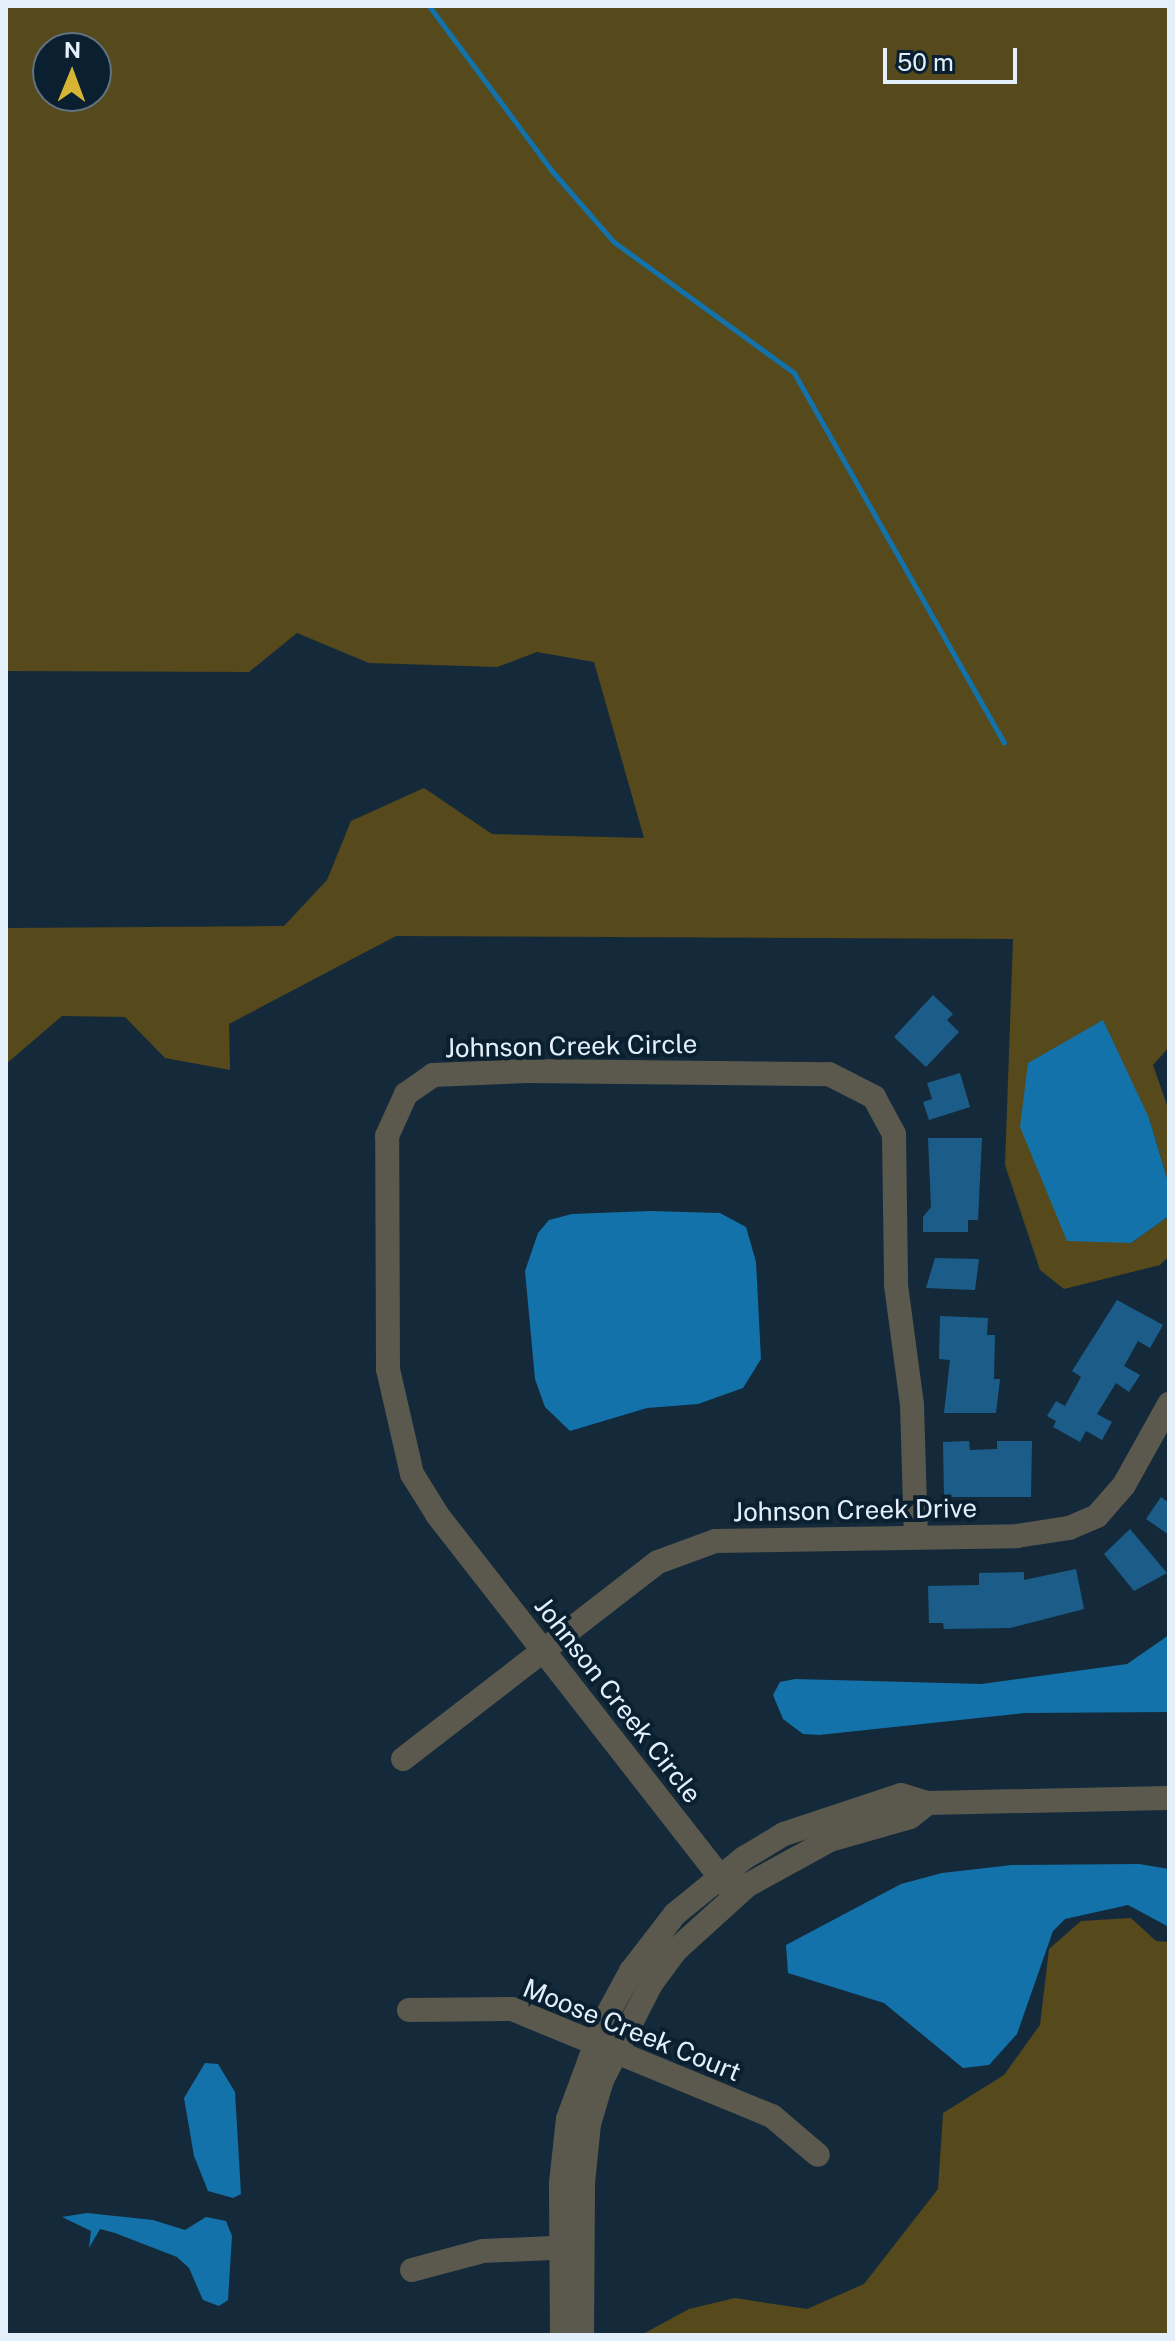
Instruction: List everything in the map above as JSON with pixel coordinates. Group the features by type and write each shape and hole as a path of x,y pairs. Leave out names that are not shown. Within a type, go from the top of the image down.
{"street":[{"name":"Johnson Creek Circle","path":"728,1886 437,1514 412,1474 399,1432 388,1369 387,1136 400,1104 433,1075 466,1070 829,1074 880,1089 894,1134 896,1285 912,1405 916,1536"},
{"name":"Johnson Creek Drive","path":"403,1759 658,1562 691,1548 759,1538 1026,1535 1069,1528 1097,1516 1124,1485 1169,1404"},
{"path":"582,2335 571,2247 568,2119 654,1940 728,1886 784,1834 824,1817 901,1795 928,1803 1169,1798"},
{"name":"Moose Creek Court","path":"409,2010 512,2009 772,2116 818,2155"},
{"path":"412,2270 483,2251 571,2247"},
{"path":"562,2335 571,2247"}],"shaded area":[{"path":"6,6 1169,6 1169,1047 1153,1065 1169,1111 1169,1185 1149,1118 1131,1243 1169,1216 1169,1256 1160,1265 1064,1289 1040,1270 1005,1165 1013,939 396,936 229,1024 230,1070 165,1058 125,1017 62,1016 6,1064 6,928 284,926 327,880 351,821 424,788 492,834 644,838 594,662 537,652 497,667 369,663 297,633 249,672 6,671"},
{"path":"1131,1918 1156,1941 1169,1942 1169,2335 641,2335 689,2309 735,2298 807,2309 864,2284 938,2189 943,2113 1004,2075 1040,2025 1049,1949 1081,1921"}],"water":[{"path":"1103,1020 1149,1118 1169,1185 1169,1216 1131,1243 1067,1241 1020,1127 1028,1063"},
{"path":"650,1211 720,1213 746,1227 756,1262 761,1359 743,1388 698,1404 647,1408 570,1431 545,1407 535,1379 525,1271 538,1233 549,1220 572,1214"},
{"path":"1169,1635 1169,1712 1025,1713 819,1735 803,1734 783,1719 773,1695 780,1682 795,1679 981,1684 1127,1664"},
{"path":"1139,1864 1169,1869 1169,1927 1128,1905 1065,1919 1053,1931 1017,2034 989,2065 963,2068 884,2003 788,1973 786,1945 901,1884 942,1873 1012,1865"},
{"path":"205,2063 218,2064 235,2092 241,2194 233,2198 208,2191 194,2156 184,2098"},
{"path":"87,2213 153,2220 185,2230 206,2217 226,2221 232,2236 228,2300 219,2306 203,2300 189,2268 177,2257 115,2233 100,2229 89,2248 91,2231 62,2217"}],"building":[{"path":"933,995 953,1014 947,1020 959,1032 926,1067 894,1037"},
{"path":"960,1073 970,1107 929,1120 923,1102 932,1099 927,1083"},
{"path":"928,1138 982,1138 978,1220 968,1220 968,1232 923,1232 923,1217 931,1207"},
{"path":"935,1258 979,1259 975,1290 926,1288"},
{"path":"1117,1300 1163,1325 1150,1348 1138,1341 1124,1366 1140,1375 1129,1392 1116,1383 1097,1414 1112,1422 1102,1440 1086,1431 1080,1442 1053,1427 1056,1421 1047,1416 1056,1401 1065,1406 1081,1377 1072,1371"},
{"path":"940,1316 988,1318 987,1335 995,1335 994,1379 1000,1379 996,1413 944,1413 950,1360 939,1359"},
{"path":"969,1441 970,1450 997,1449 997,1441 1032,1441 1031,1497 944,1497 943,1442"},
{"path":"1161,1497 1169,1503 1169,1535 1146,1519"},
{"path":"1130,1529 1167,1573 1134,1591 1104,1554"},
{"path":"1076,1569 1084,1609 1010,1628 944,1629 943,1623 929,1623 928,1586 979,1585 979,1573 1024,1572 1024,1580"}],"waterway":[{"path":"429,6 552,171 614,242 794,373 1004,742"}]}
